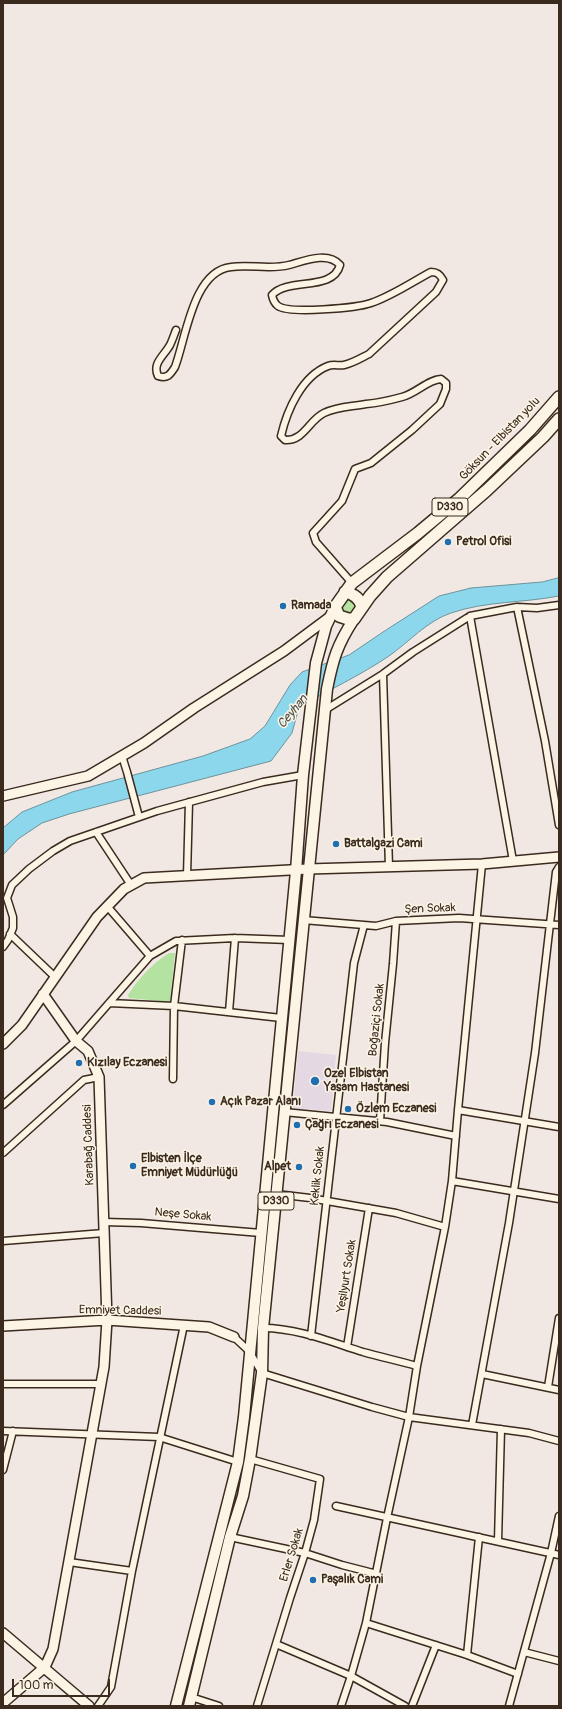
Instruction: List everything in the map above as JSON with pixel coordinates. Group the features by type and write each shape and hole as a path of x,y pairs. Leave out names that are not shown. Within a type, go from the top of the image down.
{"highway":[{"name":"Göksun - Elbistan yolu","path":"333,612 352,583 418,533 459,499 530,430 559,397"},
{"name":"D330","path":"354,619 387,577 487,490 544,437 559,418"},
{"path":"345,592 350,593 359,599 362,607"},
{"path":"333,612 339,616 354,619"}],"main road":[{"name":"Göksun - Elbistan yolu","path":"303,775 316,663 326,626 333,612"},
{"name":"D330","path":"190,1701 230,1537 243,1496 250,1459 262,1372 263,1328 327,689 334,657 339,644 354,619"},
{"name":"D330","path":"176,1706 238,1462 244,1417 249,1351 296,871 303,775"}],"street":[{"path":"176,330 170,344 157,363 156,372 158,376 166,377 170,375 175,367 195,302 205,284 215,272 223,268 233,266 279,267 311,259 331,258 336,260 340,264 335,275 327,279 276,290 272,295 273,301 278,307 297,310 359,306 372,303 431,272 436,272 441,276 442,280 436,292 369,354 356,361 343,365 329,366 314,374 295,399 285,422 281,436 285,440 291,441 299,436 322,414 337,407 366,404 403,397 420,390 432,379 441,378 446,383 444,397 440,404 412,430 371,463 355,469 342,501 313,533 316,542 352,583"},
{"path":"325,710 383,674 413,652 470,616 517,606 537,608 559,605"},
{"path":"517,606 545,741 559,825"},
{"path":"3,796 88,776 144,743 194,708 284,651 333,612"},
{"path":"470,616 513,861"},
{"path":"383,674 389,867"},
{"path":"122,756 139,817"},
{"path":"3,947 13,928 14,917 7,898 12,885 52,851 70,841 188,802 263,782 303,775"},
{"path":"187,876 188,802"},
{"path":"96,832 131,885"},
{"path":"3,1044 22,1025 97,917 124,889 144,878 296,871 308,869 482,864 559,857"},
{"path":"341,1706 366,1623 377,1574 387,1518 409,1417 417,1366 445,1227 452,1181 482,864"},
{"path":"472,1425 525,1121 535,1053 556,872 559,867"},
{"path":"107,906 150,956"},
{"name":"Şen Sokak","path":"303,920 376,926 396,921 478,919 501,922 559,925"},
{"name":"Boğaziçi Sokak","path":"380,1121 385,1043 396,921"},
{"name":"Keklik Sokak","path":"311,1336 354,963 364,925"},
{"path":"10,934 55,977"},
{"path":"3,1105 76,1041 150,956 176,940 235,938 289,940"},
{"path":"229,1012 235,938"},
{"path":"172,1079 174,1006 182,940"},
{"name":"Karabağ Caddesi","path":"43,994 76,1041 88,1051 99,1077 106,1317 104,1367 91,1434 70,1562 53,1649 45,1667"},
{"path":"109,1003 174,1006 281,1018"},
{"path":"3,1153 84,1080 99,1077"},
{"path":"458,1110 559,1127"},
{"path":"284,1112 380,1121 456,1136"},
{"path":"452,1181 559,1199"},
{"path":"276,1194 396,1213 445,1227"},
{"name":"Yeşilyurt Sokak","path":"347,1347 369,1208"},
{"name":"Neşe Sokak","path":"104,1222 141,1223 261,1233"},
{"path":"3,1241 104,1233"},
{"name":"Emniyet Caddesi","path":"3,1326 106,1317 209,1326 234,1337"},
{"path":"548,1387 559,1318"},
{"path":"98,1706 111,1687 132,1571 159,1437 184,1325"},
{"path":"263,1328 272,1328 311,1336 417,1366"},
{"path":"234,1337 249,1351 262,1372 372,1407 409,1417 528,1433 559,1442"},
{"path":"482,1374 559,1390"},
{"path":"3,1384 100,1384"},
{"path":"498,1541 501,1429"},
{"path":"3,1430 159,1437 238,1462"},
{"path":"3,1470 13,1431"},
{"name":"Erler Sokak","path":"250,1459 320,1480 314,1520 305,1553 257,1706"},
{"path":"336,1506 559,1555"},
{"path":"509,1706 551,1553 559,1516"},
{"path":"230,1537 305,1553 377,1574"},
{"path":"466,1655 479,1537"},
{"path":"70,1562 132,1571"},
{"path":"366,1623 466,1655 518,1674"},
{"path":"3,1633 45,1667 89,1706"},
{"path":"276,1644 351,1676 405,1706"},
{"path":"412,1706 436,1645"},
{"path":"524,1652 559,1661"},
{"path":"3,1703 45,1667"},
{"path":"190,1701 219,1706"}],"shaded area":[{"name":"Ozel Elbistan Yasam Hastanesi","path":"298,1051 336,1055 331,1111 293,1108"}],"green space":[{"path":"345,600 351,600 355,604 355,610 351,614 345,614 341,610 341,604"},
{"path":"169,953 175,953 170,1002 129,998 128,995 141,977"}],"water":[{"name":"Ceyhan","path":"559,578 559,596 478,606 451,613 434,621 389,656 299,707 292,733 271,761 69,814 42,823 18,839 3,855 3,828 22,812 72,792 203,756 250,739 265,726 290,685 302,672 349,655 439,596 471,588 542,582"}],"place":[{"name":"Petrol Ofisi","path":"448,542"},
{"name":"Ramada","path":"283,606"},
{"name":"Battalgazi Cami","path":"336,844"},
{"name":"Kızılay Eczanesi","path":"79,1063"},
{"name":"Ozel Elbistan Yasam Hastanesi","path":"315,1081"},
{"name":"Açık Pazar Alanı","path":"212,1102"},
{"name":"Özlem Eczanesi","path":"348,1109"},
{"name":"Çağrı Eczanesi","path":"297,1125"},
{"name":"Elbisten İlçe Emniyet Müdürlüğü","path":"133,1166"},
{"name":"Alpet","path":"299,1167"},
{"name":"Paşalık Cami","path":"313,1580"}]}
